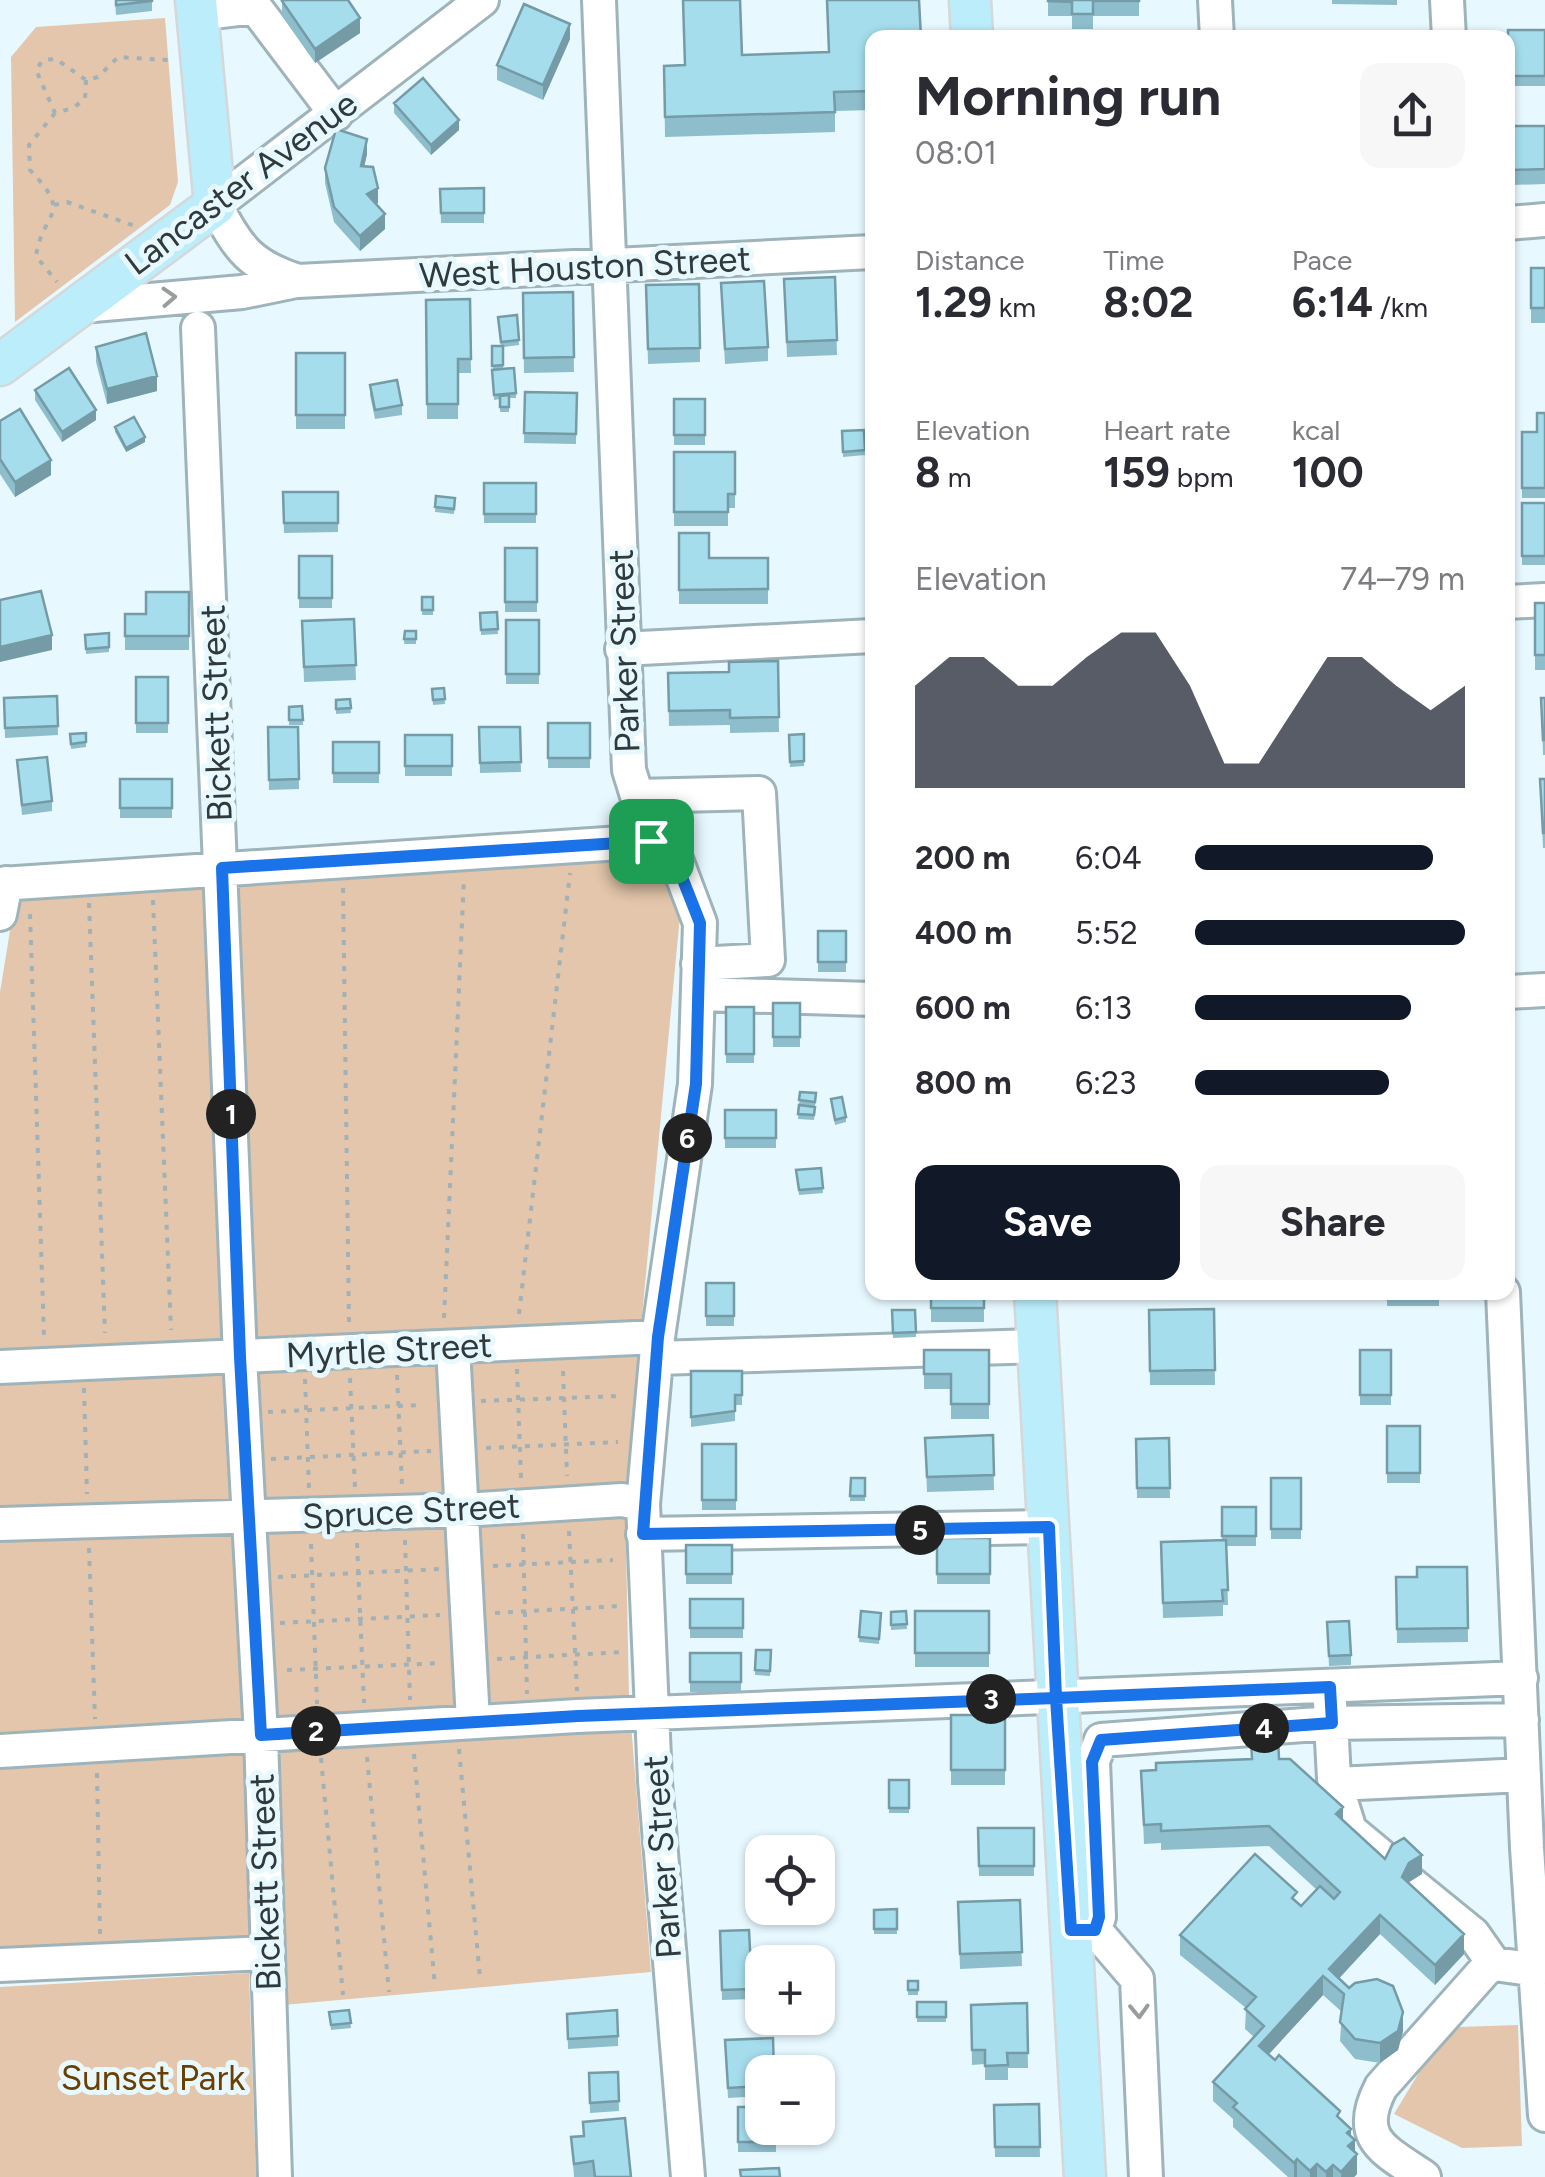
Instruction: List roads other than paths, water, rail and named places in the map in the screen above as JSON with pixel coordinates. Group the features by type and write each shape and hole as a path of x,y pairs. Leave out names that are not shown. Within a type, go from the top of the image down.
{"main road":[{"path":"970,0 972,30"},
{"path":"197,7 215,205"},
{"name":"Lancaster Avenue","path":"0,365 68,299 215,205"},
{"path":"1035,1300 1056,1698 1083,1930 1085,2177"}],"street":[{"name":"Parker Street","path":"599,0 628,754 651,841 676,862 700,923 696,1084 657,1347 643,1519 652,1713 688,2177"},
{"path":"1215,0 1216,30"},
{"path":"1447,0 1449,30"},
{"name":"Lancaster Avenue","path":"215,205 336,114 470,4"},
{"path":"197,7 255,7 336,114"},
{"name":"West Houston Street","path":"215,205 242,252 267,271 298,281"},
{"path":"1515,222 1545,220"},
{"name":"West Houston Street","path":"68,299 119,300 242,292 298,281 865,252"},
{"name":"Bickett Street","path":"198,328 240,1357 261,1735 274,2177"},
{"path":"1515,602 1545,600"},
{"path":"622,649 865,636"},
{"path":"637,796 759,793 768,960 698,980"},
{"path":"9,899 222,868 651,841"},
{"path":"698,980 865,997"},
{"path":"1515,992 1545,990"},
{"path":"1502,1300 1524,1775 1545,2116"},
{"name":"Myrtle Street","path":"0,1368 516,1344 1038,1346"},
{"path":"447,1348 456,1403 464,1510 470,1661 465,1722"},
{"name":"Spruce Street","path":"0,1524 234,1514 250,1518 310,1516 622,1500 643,1519 1049,1527"},
{"path":"0,1751 652,1713 1521,1678"},
{"path":"1330,1687 1336,1784 1350,1830 1473,1934 1494,1964 1537,1970"},
{"path":"1146,2177 1138,1979 1083,1930 1099,1917 1092,1762 1101,1740 1332,1723 1522,1720"},
{"path":"1336,1784 1524,1775"},
{"path":"0,1965 268,1953"},
{"path":"1424,2177 1378,2146 1370,2126 1370,2108 1382,2087 1494,1964"}],"park label":[{"name":"Sunset Park","path":"153,2078"}]}
